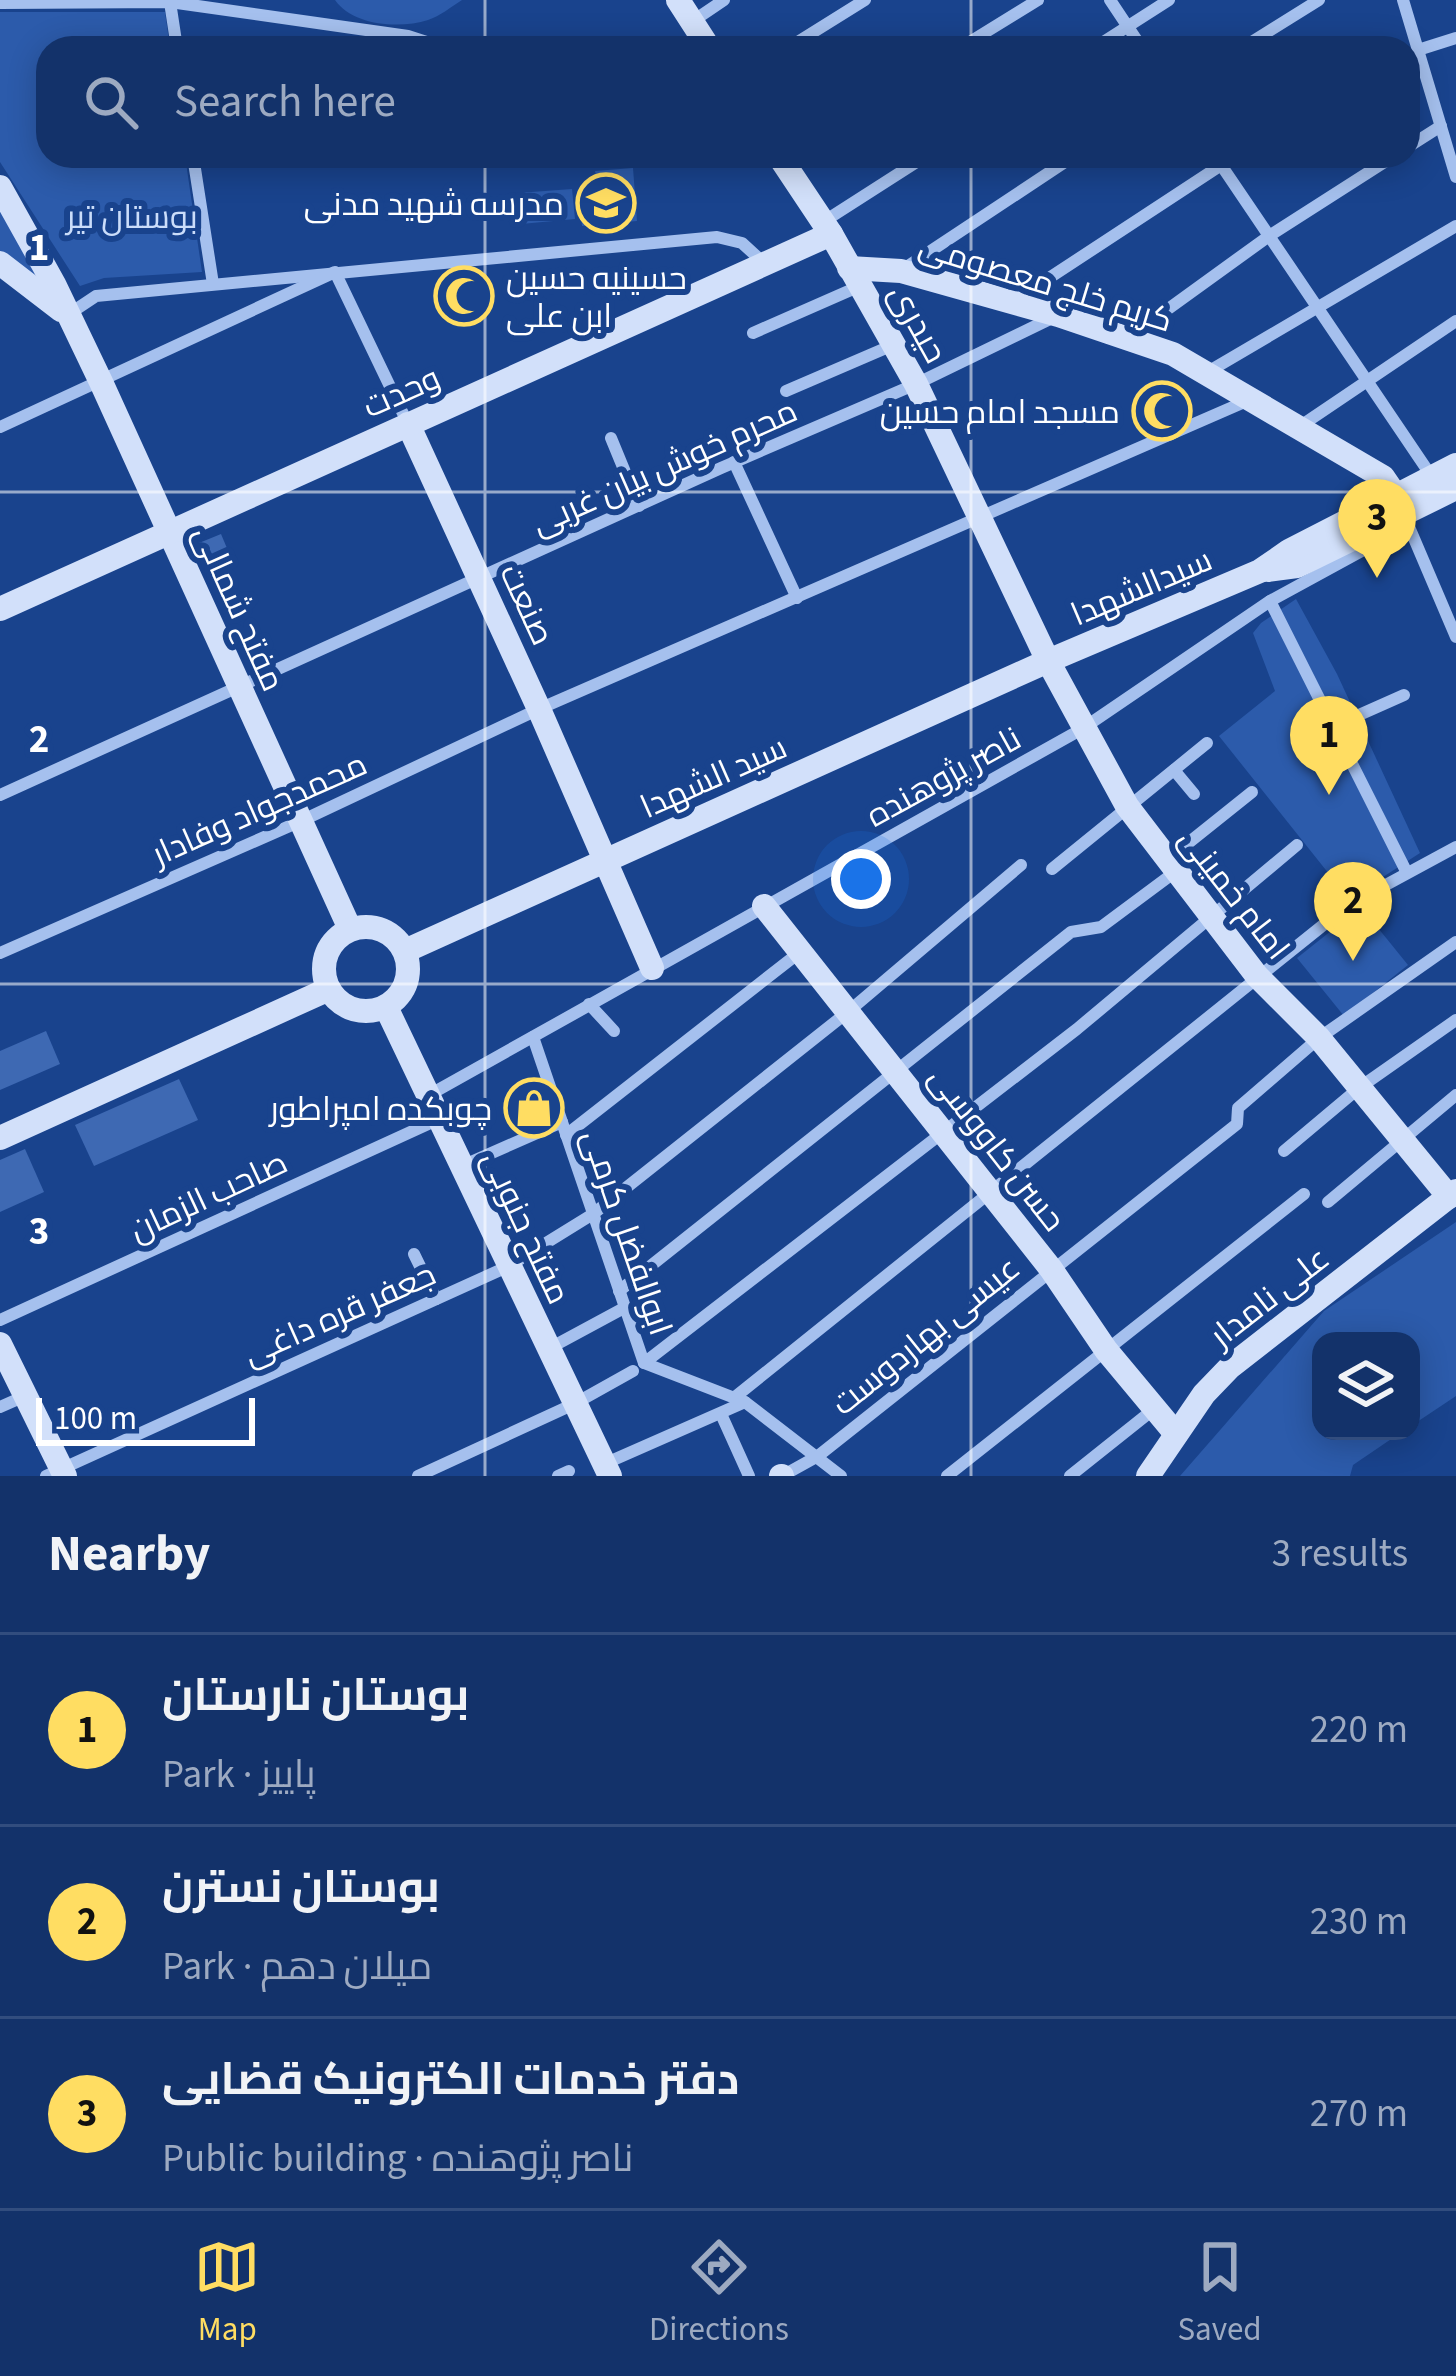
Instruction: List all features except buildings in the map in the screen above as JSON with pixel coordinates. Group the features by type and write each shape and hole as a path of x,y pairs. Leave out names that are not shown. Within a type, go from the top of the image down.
{"street":[{"path":"248,12 268,0"},
{"path":"677,0 701,36"},
{"path":"692,22 724,0"},
{"path":"807,36 865,0"},
{"path":"980,36 1038,0"},
{"path":"1110,0 1134,36"},
{"path":"1113,36 1169,0"},
{"path":"1261,36 1319,0"},
{"path":"1403,0 1411,36"},
{"path":"170,2 175,36"},
{"path":"0,3 170,2 408,36"},
{"path":"1420,45 1456,38"},
{"path":"1420,66 1456,177"},
{"path":"1420,139 1441,126"},
{"path":"196,168 213,284"},
{"name":"حیدری","path":"789,168 916,384 1048,661"},
{"path":"826,228 909,168"},
{"path":"901,271 1057,168"},
{"path":"1013,302 1208,168"},
{"path":"1223,168 1367,382 1444,483"},
{"path":"1127,338 1268,236 1375,168"},
{"name":"مفتح شمالی","path":"0,187 101,382 350,929"},
{"path":"1206,373 1456,226"},
{"name":"وحدت","path":"0,609 764,264 826,228"},
{"path":"1,264 68,315 96,296 717,237 742,243 764,264"},
{"name":"کریم خلج معصومی","path":"855,277 901,271 1173,353 1383,477 1400,506"},
{"path":"0,427 335,272"},
{"name":"صنعت","path":"335,272 480,579 652,968"},
{"path":"753,333 855,277"},
{"name":"محرم خوش بیان غربی","path":"0,795 916,384 1058,315"},
{"path":"1299,427 1456,322"},
{"path":"786,391 893,345"},
{"name":"محمدجواد وفادار","path":"0,953 301,821 539,709 1251,400"},
{"path":"611,438 639,506"},
{"path":"734,462 797,598"},
{"name":"سیدالشهدا","path":"1048,661 1400,506 1444,483 1456,465"},
{"path":"1400,506 1456,637"},
{"name":"ناصر پژوهنده","path":"433,1107 532,1037 1082,729 1270,601 1391,536 1400,506"},
{"path":"1232,583 1250,614"},
{"path":"1270,601 1406,871"},
{"name":"امام خمینی","path":"1048,661 1127,806 1171,866 1256,976 1319,1038 1453,1194"},
{"name":"سید الشهدا","path":"405,952 1048,661"},
{"path":"1332,727 1404,695"},
{"path":"1052,868 1207,743"},
{"path":"1174,770 1194,794"},
{"path":"619,1292 1071,932 1101,927 1252,791"},
{"path":"424,1475 574,1404 639,1367 1077,1029 1298,844"},
{"path":"607,1470 721,1414 1256,976 1347,906 1456,847"},
{"name":"جعفر قره داغی","path":"57,1474 509,1266 593,1214 849,1011 1022,866"},
{"name":"حسن کاووسی","path":"764,906 1176,1434"},
{"path":"350,929 388,932 405,952 408,976 404,989 386,1006 373,1011 348,1007 328,989 324,962 338,937 350,929"},
{"name":"عیسی بهاردوست","path":"782,1476 818,1456 1237,1124 1238,1108 1319,1038 1456,942"},
{"path":"461,1166 564,1129 800,952"},
{"path":"0,1138 328,989"},
{"path":"589,1004 614,1031"},
{"name":"مفتح جنوبی","path":"386,1006 607,1470"},
{"path":"1284,1150 1359,1088 1456,1020"},
{"name":"ابوالفضل کرمی","path":"532,1037 619,1292 639,1367 740,1400 842,1476"},
{"path":"1328,1202 1456,1096"},
{"name":"صاحب الزمان","path":"0,1320 433,1107"},
{"path":"947,1476 1304,1194"},
{"name":"علی نامدار","path":"1148,1476 1204,1394 1230,1367 1453,1194"},
{"path":"414,1254 436,1299"},
{"path":"548,1349 624,1308"},
{"path":"0,1344 57,1474"},
{"path":"0,1407 25,1396"},
{"path":"1070,1476 1155,1408"},
{"path":"721,1414 749,1476"}],"green space":[{"path":"335,0 462,0 428,20 391,24 353,15"},
{"name":"بوستان تیر","path":"0,12 165,12 168,36 36,36 36,168 187,168 202,272 104,278 80,286 0,162"},
{"path":"633,168 637,221 582,226 579,194 599,192 595,171"},
{"path":"572,189 575,219 521,224 518,193"},
{"path":"0,205 51,292 0,255"},
{"path":"1296,599 1337,674 1420,853 1349,899 1219,736 1275,691 1253,633"},
{"path":"1361,907 1408,965 1344,1016 1297,958"},
{"path":"1456,1222 1456,1396 1420,1420 1420,1332 1312,1332 1312,1440 1390,1440 1353,1465 1350,1476 1180,1476 1324,1311"}],"place":[{"name":"مدرسه شهید مدنی","path":"606,203"},
{"name":"حسینیه حسین ابن علی","path":"464,296"},
{"name":"مسجد امام حسین","path":"1162,411"},
{"name":"دفتر خدمات الکترونیک قضایی","path":"1377,578"},
{"name":"بوستان نارستان","path":"1329,795"},
{"name":"بوستان نسترن","path":"1353,961"},
{"name":"چوبکده امپراطور","path":"534,1108"}]}
